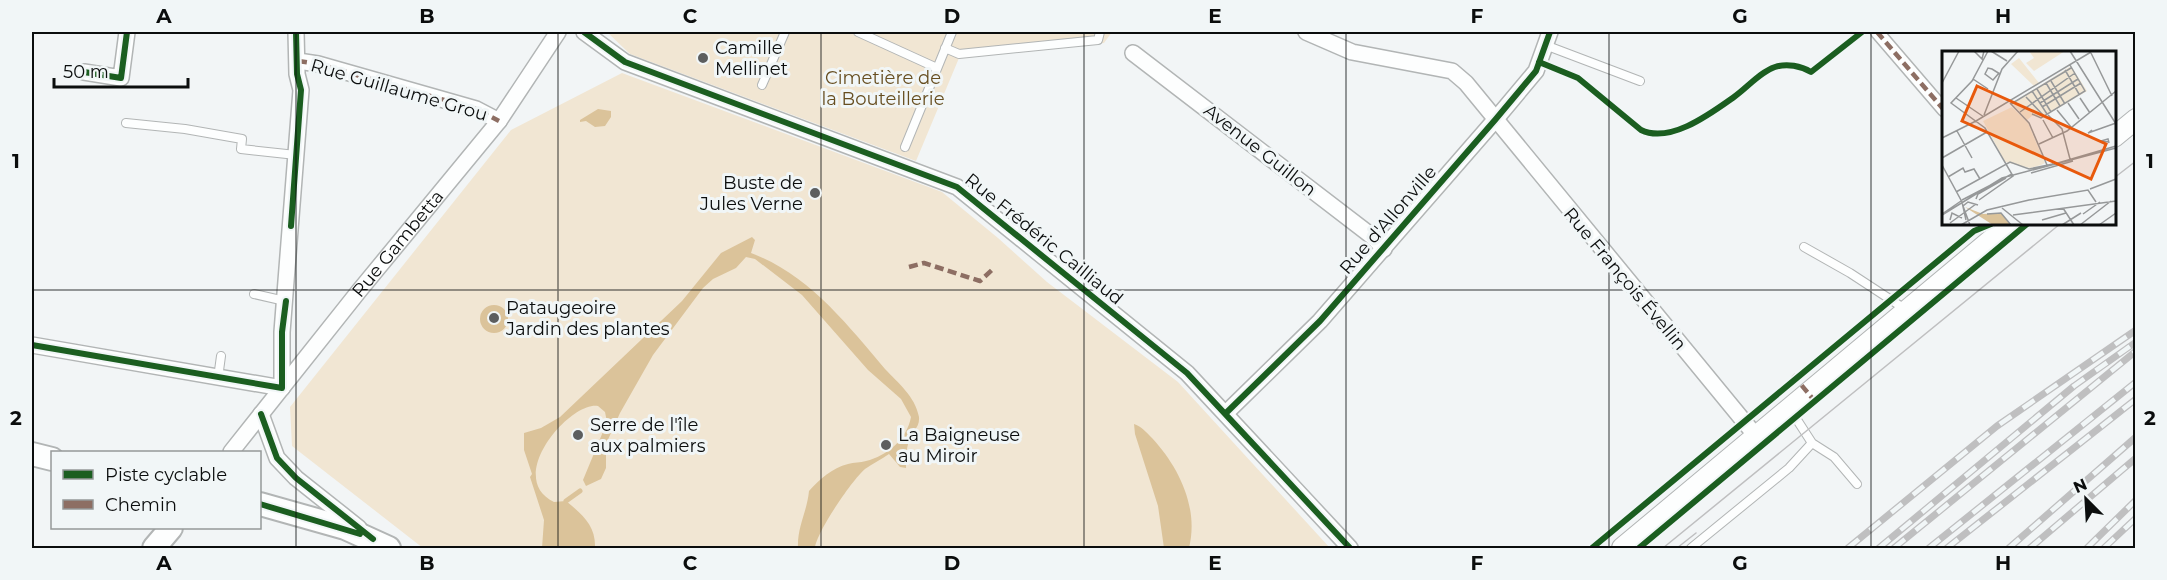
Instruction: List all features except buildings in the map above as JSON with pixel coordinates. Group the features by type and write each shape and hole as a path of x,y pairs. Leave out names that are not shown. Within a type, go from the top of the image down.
{"main road":[{"path":"32,454 51,459"},
{"path":"261,504 345,528 381,544"},
{"path":"154,549 170,529"}],"street":[{"path":"84,72 121,78 128,32"},
{"path":"32,345 282,388 282,332 302,90 297,74 296,32"},
{"name":"Rue Gambetta","path":"233,451 499,121 558,32"},
{"name":"Rue François Évellin","path":"1306,32 1352,52 1452,71 1487,106 1496,120 1756,436"},
{"path":"1877,32 1942,108"},
{"name":"Rue Frédéric Cailliaud","path":"592,34 625,62 950,183 1187,373 1350,549"},
{"name":"Rue d'Allonville","path":"1226,413 1304,337 1496,120 1536,71 1548,38"},
{"name":"Avenue Guillon","path":"1133,53 1373,237 1384,249"},
{"name":"Rue Guillaume Grou","path":"298,62 318,64 476,109 499,121"},
{"path":"2116,136 2136,119"},
{"path":"1622,549 2009,225"},
{"path":"261,414 276,458 296,478 381,544"}],"lane":[{"path":"762,85 785,32"},
{"path":"858,32 937,68"},
{"path":"905,147 952,32"},
{"path":"945,48 959,54 1098,40 1100,32"},
{"path":"1548,38 1640,81"},
{"path":"126,123 185,129 242,139 241,149 296,155"},
{"path":"1804,247 1850,273 1906,310"},
{"path":"254,294 286,301"},
{"path":"218,378 221,356"},
{"path":"1789,408 1812,443 1834,457 1857,484"},
{"path":"1691,549 1789,468 1812,443"}],"green space":[{"name":"Cimetière de la Bouteillerie","path":"607,32 1112,32 1104,43 959,58 916,161 630,54"},
{"path":"622,73 942,192 1047,282 1178,382 1330,548 423,548 292,446 290,407 511,130"}],"shaded area":[{"path":"598,109 611,111 611,117 605,126 595,127 586,121 580,122 580,120"},
{"path":"752,237 755,240 751,253 791,274 825,302 910,396 917,409 919,421 908,444 906,468 900,467 889,454 865,469 836,507 821,531 815,548 798,548 799,533 809,491 837,468 874,459 888,451 901,439 911,417 901,399 868,370 802,295 755,259 746,257 736,268 713,279 703,288 653,355 620,413 606,444 606,468 601,479 586,486 583,480 607,422 605,412 598,406 586,408 572,416 547,443 539,460 536,476 540,491 554,502 566,501 583,516 591,527 595,548 542,548 544,520 530,477 532,474 524,450 524,433 541,428 560,417 682,301 721,253"},
{"name":"Pataugeoire Jardin des plantes","path":"494,305 504,309 508,319 504,329 494,333 484,329 480,319 484,309"},
{"path":"1134,424 1139,426 1162,449 1178,475 1189,503 1191,533 1189,548 1164,548 1158,506 1135,434"}],"waterway":[{"path":"566,501 580,491"}],"tram line":[{"path":"2116,176 2136,161"},
{"path":"1663,548 2059,225"},
{"path":"1677,548 1696,533"}],"railway":[{"path":"1848,548 1997,426 2136,330"},
{"path":"1879,548 2074,386 2136,342"},
{"path":"1894,548 2136,351"},
{"path":"1929,548 2136,382"},
{"path":"1947,548 2136,399"},
{"path":"2009,548 2136,437"},
{"path":"2030,548 2136,458"},
{"path":"2087,548 2136,500"},
{"path":"2104,548 2136,518"}],"marked path":[{"path":"1877,32 1942,108"},
{"path":"298,61 318,64 476,109 499,121"},
{"path":"909,267 924,263 980,281 993,269"},
{"path":"1793,375 1818,405"}],"cycle path":[{"path":"84,72 121,78 127,32"},
{"path":"291,226 301,90 297,74 296,32"},
{"path":"584,32 625,62 957,187 1187,373 1350,548"},
{"path":"1226,413 1320,321 1495,120 1536,71 1550,32"},
{"path":"1539,62 1578,78 1641,130 1664,133 1702,119 1775,67 1794,66 1811,72 1862,32"},
{"path":"1592,548 1974,231 1989,225"},
{"path":"1639,548 2026,225"},
{"path":"32,345 282,388 282,332 286,301"},
{"path":"261,414 277,458 296,478 373,539"},
{"path":"261,504 360,534"}],"place":[{"name":"Camille Mellinet","path":"703,58"},
{"name":"Buste de Jules Verne","path":"815,193"},
{"name":"Pataugeoire Jardin des plantes","path":"494,318"},
{"name":"Serre de l'île aux palmiers","path":"578,435"},
{"name":"La Baigneuse au Miroir","path":"886,445"}]}
